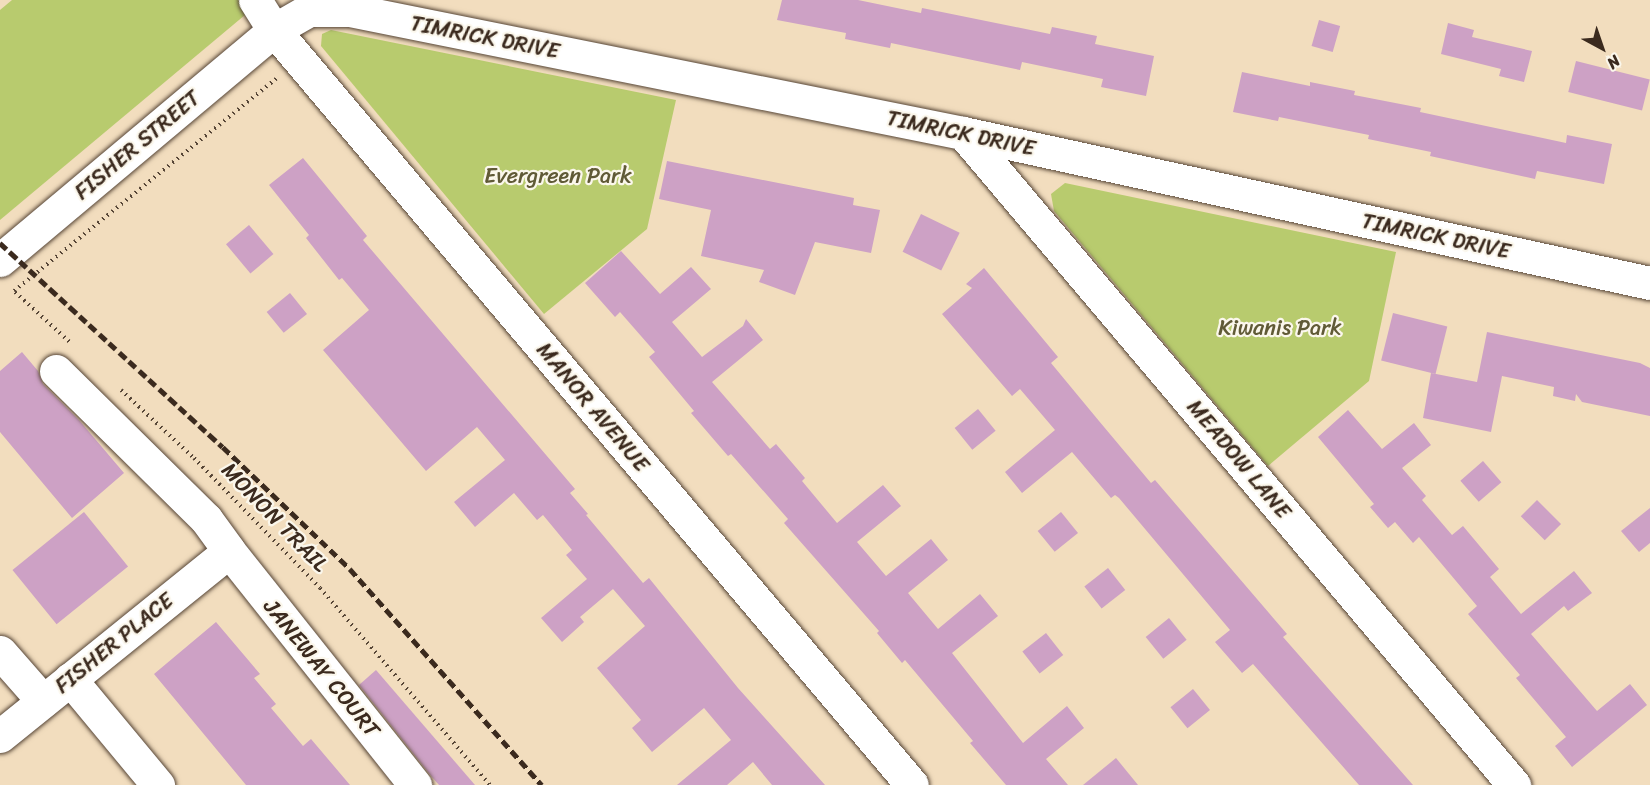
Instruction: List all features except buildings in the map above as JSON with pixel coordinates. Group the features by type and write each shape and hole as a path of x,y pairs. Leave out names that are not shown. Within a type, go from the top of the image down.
{"street":[{"name":"MANOR AVENUE","path":"255,0 274,30 912,785"},
{"name":"TIMRICK DRIVE","path":"274,30 309,10 350,9 963,133 1650,283"},
{"name":"FISHER STREET","path":"4,273 274,30"},
{"name":"MEADOW LANE","path":"963,133 1514,785"},
{"name":"JANEWAY COURT","path":"66,359 206,519 415,785"},
{"name":"FISHER PLACE","path":"0,736 229,551"},
{"path":"0,652 43,701"},
{"path":"70,679 158,785"}],"path":[{"path":"15,292 279,76 273,67"},
{"path":"4,273 15,292 66,359"},
{"name":"MONON TRAIL","path":"117,387 194,458 320,588 490,785"}],"green space":[{"path":"12,0 263,0 0,220 0,10"},
{"name":"Evergreen Park","path":"331,30 676,100 647,229 544,314 321,46 322,34"},
{"name":"Kiwanis Park","path":"1065,183 1396,252 1369,381 1268,466 1054,211 1051,194"}],"railway":[{"path":"0,243 223,447 350,569 542,785"}]}
